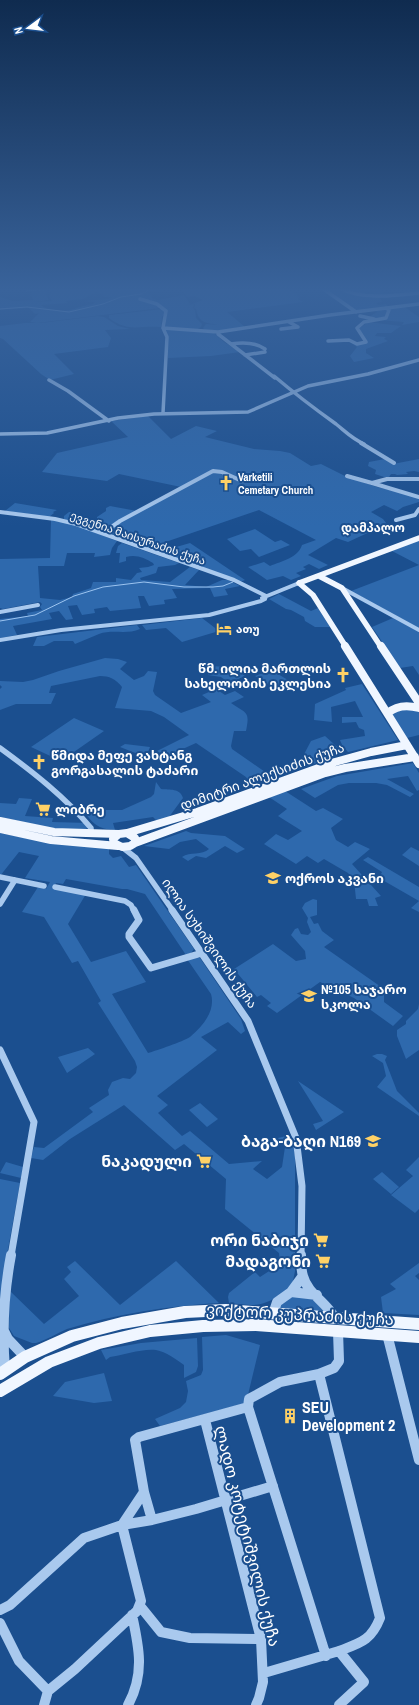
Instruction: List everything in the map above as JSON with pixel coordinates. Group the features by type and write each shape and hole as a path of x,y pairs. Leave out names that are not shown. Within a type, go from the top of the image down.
{"main road":[{"path":"419,538 299,583 316,600 419,764"},
{"path":"319,576 342,588 419,703"},
{"path":"388,714 391,710 399,707 410,706 419,708"},
{"name":"დიმიტრი ალექსიძის ქუჩა","path":"120,847 129,847 134,843 307,776 315,769 352,756 407,745"},
{"path":"382,749 390,750 396,754 395,758 389,761"},
{"name":"დიმიტრი ალექსიძის ქუჩა","path":"0,821 41,830 66,833 123,834 168,823 307,776 345,768 414,757"},
{"path":"315,769 316,774 322,774"},
{"path":"0,829 63,842 120,847"},
{"path":"35,837 36,833 41,830"},
{"path":"120,847 114,843 113,839 123,834 135,838 134,843"},
{"name":"ვიქტორ კუპრაძის ქუჩა","path":"2,1372 25,1357 72,1336 146,1318 204,1310 273,1313 419,1324"},
{"name":"ვიქტორ კუპრაძის ქუჩა","path":"0,1391 31,1370 71,1351 107,1341 171,1328 214,1324 273,1326 419,1337"},
{"path":"25,1357 31,1370"}],"street":[{"path":"163,413 165,368"},
{"path":"261,368 319,413 337,424 351,438 370,446 394,463"},
{"path":"0,434 41,434 109,421 163,413 248,412 256,410 293,392 314,384 368,374 391,368"},
{"path":"49,380 68,391 109,421"},
{"path":"103,533 120,521 213,471 222,472 242,481"},
{"path":"347,476 419,497"},
{"path":"372,483 387,479 410,481 419,479"},
{"path":"396,520 415,516 419,508"},
{"name":"ევგენია მაისურაძის ქუჩა","path":"0,512 66,521 234,580 266,596"},
{"path":"0,640 61,630 210,612 266,596 299,583"},
{"path":"342,588 419,630"},
{"path":"351,601 355,597 363,599"},
{"path":"0,612 38,605"},
{"path":"0,748 54,789 75,808 92,828 91,834"},
{"name":"ილია სუხიშვილის ქუჩა","path":"134,843 136,858"},
{"name":"ილია სუხიშვილის ქუჩა","path":"120,847 136,858 245,1015 296,1138 301,1166 302,1277"},
{"path":"0,877 44,886"},
{"path":"0,904 15,880"},
{"path":"55,887 124,901 131,905 139,920 129,934 129,937 151,968 202,953"},
{"path":"0,1050 34,1122 8,1264 2,1372"},
{"path":"273,1326 273,1313 277,1302 291,1292 302,1277 336,1318 338,1331 338,1365 319,1374 280,1382 249,1399 248,1407 326,1656"},
{"path":"291,1292 317,1296"},
{"path":"4,1331 8,1339 25,1357"},
{"path":"387,1334 419,1460"},
{"path":"264,1673 326,1656 370,1638 377,1628 380,1618 319,1374"},
{"path":"152,1520 144,1492 135,1440 139,1437 248,1407"},
{"name":"ლადო კოტეტიშვილის ქუჩა","path":"205,1420 261,1639 264,1673 260,1697 256,1705"},
{"path":"0,1610 10,1605 84,1538 122,1525 152,1520 273,1486"},
{"path":"44,1705 48,1691 75,1669 140,1606 141,1601 122,1525 144,1492"},
{"path":"140,1606 161,1632 190,1638 261,1639"},
{"path":"128,1705 133,1698 137,1683 139,1647 132,1615"},
{"path":"0,1624 19,1661 48,1691"},
{"path":"339,1651 364,1682 339,1705"}],"shaded area":[{"path":"34,368 68,368 74,374 50,380"},
{"path":"148,416 171,439 196,426 217,431 205,437 254,449 290,453 311,466 321,464 345,476 377,487 419,498 419,502 403,507 397,511 384,505 371,512 383,519 390,528 374,530 348,542 336,538 308,555 328,565 319,569 309,564 303,567 306,569 296,573 301,576 291,580 283,576 267,580 248,567 264,562 270,566 284,561 297,553 302,545 316,540 259,510 148,548 109,533 109,531 102,531 64,519 64,516 71,512 70,517 94,524 97,522 97,517 106,511 106,508 110,506 137,511 181,487 119,474 107,481 42,472 57,453 128,437 111,421"},
{"path":"385,459 393,464 419,459 419,472 406,472 408,474 397,475 391,474 389,477 384,477 375,474 376,470 368,466 369,462"},
{"path":"15,503 57,510 49,517 5,511"},
{"path":"51,520 72,524 117,541 112,548 110,555 94,557 95,553 67,553 64,566 38,566 40,598 60,600 72,597 73,594 91,588 93,582 116,582 116,578 131,580 137,573 142,572 139,568 154,565 144,558 137,556 126,557 126,561 119,563 120,553 116,553 118,546 122,543 179,563 175,565 158,567 156,573 140,578 141,580 170,582 190,567 199,570 185,585 206,587 222,580 228,580 240,586 225,589 228,595 214,597 210,588 172,589 177,598 164,600 165,604 149,606 144,596 138,596 141,608 110,611 107,607 94,609 95,613 82,615 77,605 68,606 73,619 66,620 59,611 49,613 52,619 13,626 17,635 0,638 0,619 28,616 27,613 42,610 40,607 42,604 40,602 3,609 0,608 0,559 50,558"},
{"path":"255,529 275,542 281,540 290,545 259,557 251,549 240,551 227,539"},
{"path":"419,540 419,565 392,551"},
{"path":"190,543 245,580 240,582 159,552"},
{"path":"419,565 419,628 351,591"},
{"path":"279,594 311,611 318,608 330,627 315,627 305,621 304,617 269,599"},
{"path":"202,618 219,631 182,642 166,628 146,630 142,625"},
{"path":"393,618 419,632 419,675 413,666 400,668 372,627"},
{"path":"137,625 140,629 135,631 104,633 75,644 73,641 54,641 44,646 33,646 37,637"},
{"path":"105,658 118,659 127,662 120,669 134,680 144,676 148,671 157,672 153,691 155,695 181,713 211,702 202,695 216,689 225,695 235,691 244,697 231,703 244,711 248,720 246,731 234,731 231,746 232,749 268,774 302,758 311,741 325,736 344,753 252,786 246,777 196,743 165,757 157,751 189,735 164,717 151,711 115,708 122,687 115,680 103,676 51,686 49,693 56,693 51,704 16,704 0,710 0,689 2,687 0,685 0,681 23,682 33,680"},
{"path":"208,666 232,667 245,676 229,683 221,677 208,675"},
{"path":"271,670 293,683 277,690 255,676"},
{"path":"362,684 398,740 348,752 340,740 365,736 364,730 359,728 356,722 342,723 342,717 363,717 355,701 331,707 332,722 314,720 315,704 346,690 345,688"},
{"path":"399,709 419,710 419,735 407,738 393,716 393,712"},
{"path":"74,718 104,731 61,761 31,747"},
{"path":"125,744 150,747 148,752 143,756 120,747"},
{"path":"413,763 419,773 419,790 417,791 408,776 387,779 414,794 410,797 387,785 376,783 349,783 338,785 315,798 301,789 337,776"},
{"path":"156,782 161,789 177,791 183,798 169,817 158,822 153,817 113,823 115,830 96,825 83,810 122,810 151,797 154,794"},
{"path":"285,791 316,811 323,808 343,819 331,828 336,840 348,847 355,842 370,849 352,864 381,896 375,898 378,906 369,906 367,899 356,899 354,880 348,873 324,859 318,863 307,856 296,864 264,844 276,834 288,840 302,831 278,816 287,809 269,797"},
{"path":"19,798 32,799 25,816 53,818 52,822 88,823 87,828 85,831 51,828 0,817 0,803 16,804"},
{"path":"186,831 191,833 225,836 245,849 237,853 225,846 206,858 196,856 188,861 182,857 209,849 196,839 180,842 169,849 144,846"},
{"path":"0,833 50,843 109,848 109,854 113,858 121,856 129,867 136,865 194,949 191,953 186,955 145,894 127,889 66,879 63,884 56,883 54,888 86,894 68,924 91,962 126,951 146,982 112,994 148,1053 190,1037 207,1018 210,1012 212,1006 211,994 187,959 200,958 241,1019 245,1031 241,1034 228,1022 201,1037 217,1050 157,1096 168,1105 158,1113 182,1136 190,1131 229,1164 262,1161 253,1169 267,1179 282,1167 285,1147 278,1138 290,1135 295,1155 295,1271 292,1286 275,1298 263,1304 256,1305 229,1303 229,1293 255,1272 260,1277 280,1264 279,1253 225,1209 226,1179 184,1144 175,1150 124,1105 70,1139 43,1160 31,1158 34,1147 44,1148 93,1112 89,1108 109,1095 108,1090 112,1082 123,1078 130,1079 136,1073 137,1067 135,1061 98,1003 101,1001 78,961 72,963 44,917 22,912 38,887 46,889 50,882 25,878 39,856 19,852 0,876"},
{"path":"411,847 419,851 419,866 402,855"},
{"path":"368,857 419,887 419,901 379,878 382,872 363,860"},
{"path":"313,899 317,900 317,915 310,917 314,924 318,923 322,931 334,940 324,947 384,989 384,1002 403,1016 393,1026 354,998 320,982 277,1013 267,1006 271,1003 261,995 257,997 234,969 273,944 296,961 306,959 305,951 291,935 295,929 298,928 301,934 308,935 311,932 307,922 308,918 302,908 305,903"},
{"path":"419,901 419,912 411,908"},
{"path":"419,1004 419,1050 406,1059 397,1036 397,1030 406,1024 406,1021 418,1009"},
{"path":"88,1048 95,1054 67,1073 58,1057"},
{"path":"377,1054 387,1056 385,1060 397,1091 419,1113 419,1116 377,1087 386,1076 383,1063 372,1056"},
{"path":"298,1081 344,1112 316,1130 313,1124 323,1121"},
{"path":"200,1103 218,1119 207,1127 189,1110"},
{"path":"419,1157 419,1209 415,1213 391,1195 413,1176 406,1170"},
{"path":"6,1162 23,1167 21,1178 0,1173"},
{"path":"382,1172 399,1187 391,1194 373,1179"},
{"path":"0,1179 20,1183 3,1277 0,1342"},
{"path":"75,1261 120,1305 176,1261 219,1303 181,1306 104,1319 67,1329 36,1343 32,1343 14,1336 9,1328 10,1291 44,1324 79,1296 64,1279 71,1272 67,1267"},
{"path":"419,1263 419,1273 415,1276 419,1280 419,1315 383,1313 381,1297 396,1289 390,1284"},
{"path":"295,1296 311,1298 325,1312 279,1309 280,1305 287,1299"},
{"path":"226,1335 260,1345 246,1403 160,1426 155,1419 180,1408 186,1402 188,1391 186,1381 201,1375 203,1370 202,1337"},
{"path":"197,1338 198,1366 196,1372 184,1378 184,1365 171,1356 160,1351 140,1351 110,1357 106,1360 101,1350 141,1343"},
{"path":"104,1373 112,1401 94,1403 53,1396 65,1382"}],"waterway":[{"path":"0,621 35,615 74,596 103,587 144,582 184,587 213,587 223,586 233,582"}],"place":[{"name":"Varketili Cemetary Church","path":"226,483"},
{"name":"ათუ","path":"224,629"},
{"name":"წმ. ილია მართლის სახელობის ეკლესია","path":"343,675"},
{"name":"წმიდა მეფე ვახტანგ გორგასალის ტაძარი","path":"39,762"},
{"name":"ლიბრე","path":"43,809"},
{"name":"ოქროს აკვანი","path":"273,878"},
{"name":"№105 საჯარო სკოლა","path":"309,996"},
{"name":"ბაგა-ბაღი N169","path":"373,1141"},
{"name":"ნაკადული","path":"204,1161"},
{"name":"ორი ნაბიჯი","path":"321,1240"},
{"name":"მადაგონი","path":"323,1261"},
{"name":"SEU Development 2","path":"290,1416"}],"district":[{"name":"დამპალო","path":"373,528"}]}
